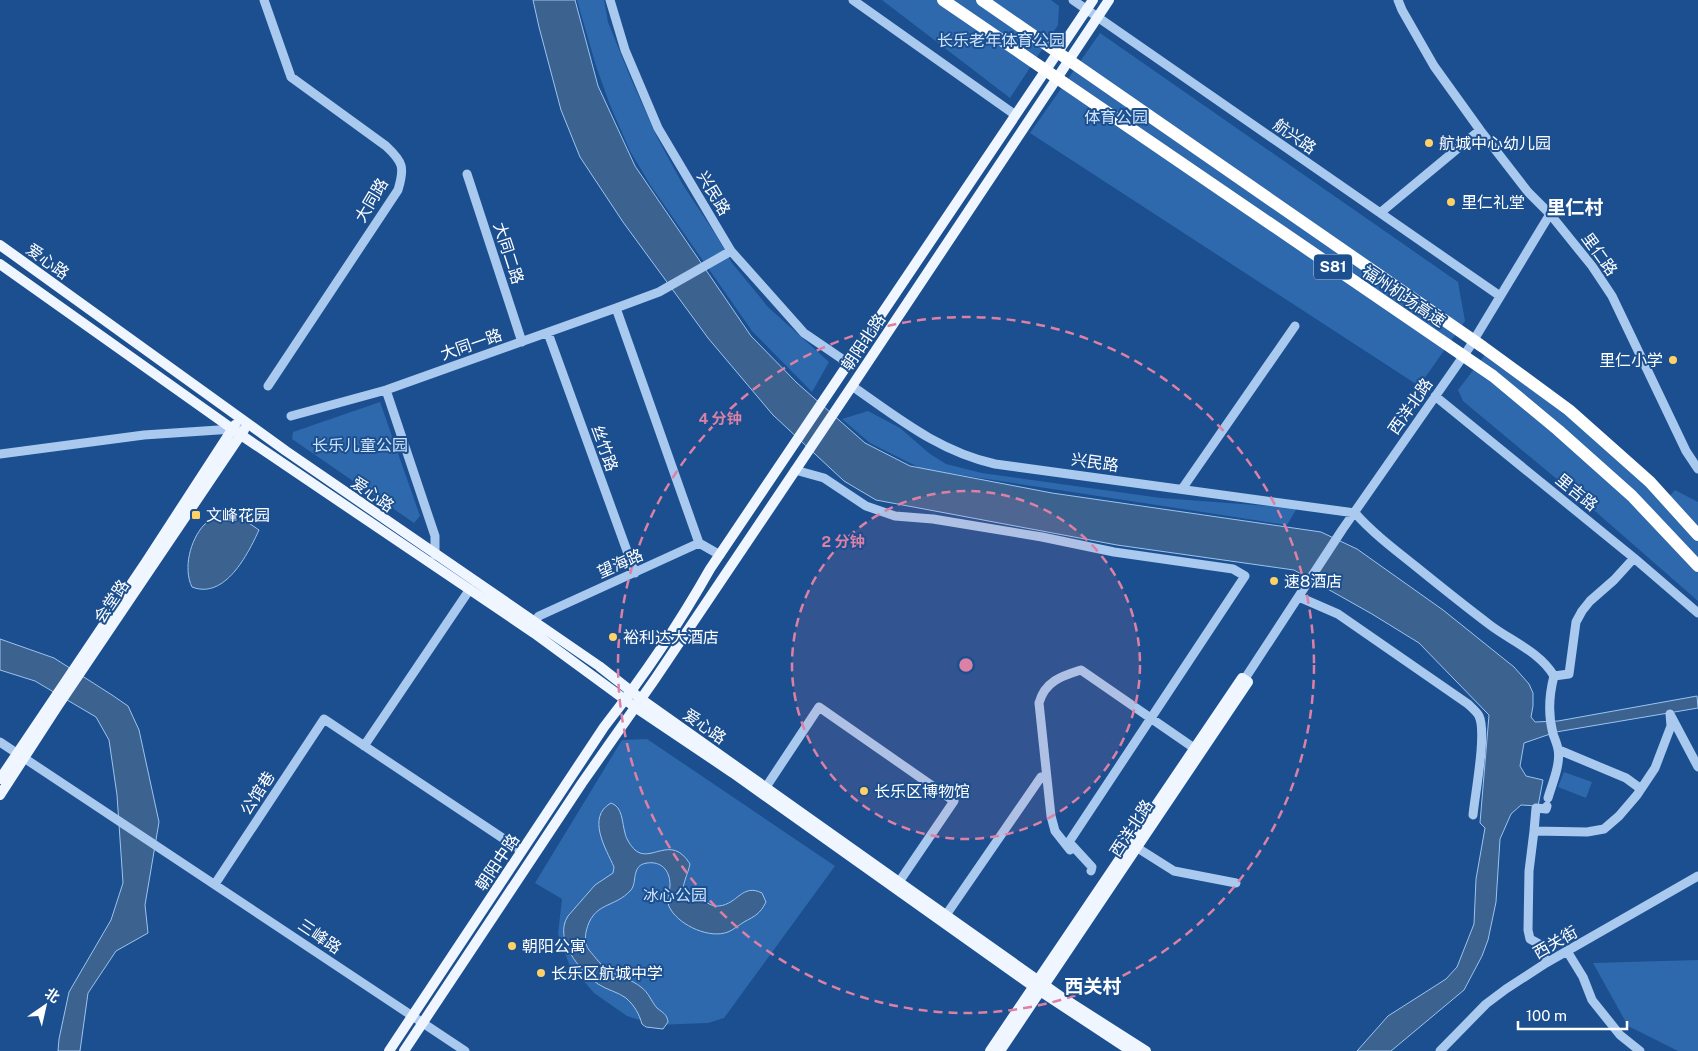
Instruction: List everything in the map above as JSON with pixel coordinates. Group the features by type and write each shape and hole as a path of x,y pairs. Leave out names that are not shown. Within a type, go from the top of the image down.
{"highway":[{"name":"福州机场高速","path":"943,0 1493,376 1558,430 1632,496 1698,566"},
{"name":"福州机场高速","path":"982,0 1483,347 1569,410 1650,482 1698,535"}],"main road":[{"name":"朝阳北路","path":"632,691 689,606 720,555 1014,114 1093,0"},
{"name":"朝阳北路","path":"638,703 1109,0"},
{"name":"爱心路","path":"0,245 244,421 632,691 638,703 734,773 1131,1051"},
{"name":"爱心路","path":"0,264 237,432 541,638 625,700 638,703 766,787 946,915 1040,986 1146,1051"},
{"name":"会堂路","path":"0,779 20,755 146,562 244,421"},
{"name":"西洋北路","path":"1040,986 1194,748 1245,680"},
{"name":"西洋北路","path":"1040,986 1109,891 1245,680"},
{"name":"朝阳中路","path":"389,1051 604,727 632,691"},
{"name":"朝阳中路","path":"404,1051 582,783 638,703"},
{"name":"会堂路","path":"0,795 20,755"},
{"path":"540,824 551,831"},
{"path":"990,1051 1040,986"},
{"path":"1000,1051 1040,986"}],"street":[{"name":"大同路","path":"264,0 291,77 386,146 399,158 403,174 398,190 268,386"},
{"name":"兴民路","path":"610,0 626,50 658,128 731,251 804,333 848,363"},
{"path":"853,0 1014,114"},
{"name":"航兴路","path":"1073,0 1500,296"},
{"name":"里仁路","path":"1398,0 1434,66 1480,130 1528,192 1550,214 1592,266 1612,296 1686,451 1698,469"},
{"path":"1380,213 1480,130"},
{"name":"大同二路","path":"467,174 522,342"},
{"name":"西洋北路","path":"1245,680 1342,530 1468,348 1550,214"},
{"name":"大同一路","path":"291,416 386,390 659,292 731,251"},
{"path":"616,308 700,543 720,555"},
{"path":"1182,489 1295,326"},
{"name":"丝竹路","path":"548,333 635,573"},
{"name":"兴民路","path":"852,386 922,435 972,459 994,464 1354,513"},
{"path":"386,390 435,536 435,555"},
{"name":"里吉路","path":"1435,396 1634,558 1698,614"},
{"path":"0,454 150,434 237,432"},
{"path":"795,470 824,478 866,506 895,516 933,519 1042,537 1114,552 1233,569 1245,576 1069,842 1092,867 1091,871"},
{"path":"1354,513 1366,526 1491,626 1539,658 1554,676 1551,690 1550,716 1553,734 1559,750 1558,761 1546,809 1536,808 1529,871 1528,930 1530,939 1541,946 1546,964"},
{"name":"望海路","path":"534,622 539,616 700,543"},
{"path":"1554,676 1569,674 1571,647 1576,622 1582,612 1634,558"},
{"path":"470,589 364,746 522,851"},
{"path":"1299,598 1338,614 1468,704 1479,716 1481,730 1480,752 1472,815"},
{"path":"1105,883 1091,871 1055,831 1051,816 1039,702 1042,693 1052,681 1081,670 1194,748"},
{"path":"766,787 819,707 954,802 899,882"},
{"path":"1534,831 1587,832 1604,828 1619,816 1641,789 1654,768 1671,726 1670,714 1698,766"},
{"name":"公馆巷","path":"215,884 324,719 364,746"},
{"path":"0,742 20,755"},
{"path":"1559,750 1626,778 1641,789"},
{"name":"三峰路","path":"20,755 465,1051"},
{"path":"946,915 1042,777"},
{"path":"1136,847 1174,871 1236,884"},
{"name":"西关街","path":"1440,1051 1486,1004 1506,988 1698,876"},
{"path":"1567,951 1583,977 1592,1000 1620,1035 1640,1051"}],"green space":[{"path":"577,0 604,0 608,22 657,137 683,185 732,263 768,307 829,362 812,392 752,331 651,186 630,151 596,66"},
{"name":"长乐老年体育公园","path":"882,0 1051,0 1059,6 1058,25 1010,98"},
{"name":"体育公园","path":"1100,33 1458,282 1465,321 1419,386 1030,133"},
{"path":"1487,352 1558,407 1664,502 1675,490 1698,502 1698,601 1588,505 1463,401 1458,390"},
{"name":"长乐儿童公园","path":"380,402 420,516 414,523 292,439 293,432"},
{"path":"868,411 900,428 930,454 946,464 982,473 1161,498 1297,508 1287,525 922,469 870,443 842,419"},
{"name":"冰心公园","path":"647,739 835,866 724,1018 708,1023 656,1025 627,1016 594,993 569,964 558,934 562,899 535,883 622,740"},
{"path":"1564,772 1592,782 1586,798 1558,787"},
{"path":"1698,960 1698,1051 1678,1051 1628,1026 1593,963"}],"shaded area":[{"path":"533,0 575,0 598,86 635,166 751,336 797,383 865,443 910,466 1052,493 1321,532 1357,549 1443,610 1514,667 1529,684 1533,693 1531,717 1535,722 1558,721 1697,696 1698,708 1556,732 1524,743 1520,766 1526,776 1543,780 1538,806 1521,805 1511,814 1500,839 1496,902 1488,940 1482,956 1464,990 1391,1051 1357,1051 1388,1016 1446,979 1457,967 1474,924 1476,879 1485,828 1480,823 1489,715 1419,643 1294,570 1117,545 876,500 844,481 773,415 708,338 623,222 580,157 561,110"},
{"path":"225,507 259,530 242,562 225,581 215,587 204,589 192,587 189,580 188,563 195,538 204,525"},
{"path":"0,639 54,658 128,706 139,730 159,822 145,905 148,933 116,951 88,993 80,1051 58,1051 69,992 111,920 123,883 117,795 109,740 96,717 35,681 0,670"},
{"path":"611,803 618,808 626,838 635,850 648,854 668,850 676,851 683,855 690,864 683,890 683,894 689,899 701,900 719,906 731,902 745,892 755,891 762,893 766,902 757,914 730,931 713,934 696,930 676,916 669,907 670,880 664,868 656,863 647,863 638,868 631,890 594,915 589,922 586,932 589,950 608,970 634,982 644,989 657,1008 667,1017 668,1022 663,1029 646,1027 642,1024 638,1013 626,998 601,986 591,978 577,963 566,944 564,925 568,916 595,885 613,873 614,867 603,843 599,825 600,816"}],"place":[{"name":"航城中心幼儿园","path":"1429,143"},
{"name":"里仁礼堂","path":"1451,202"},
{"name":"里仁小学","path":"1673,360"},
{"name":"文峰花园","path":"196,515"},
{"name":"速8酒店","path":"1274,581"},
{"name":"裕利达大酒店","path":"613,637"},
{"name":"长乐区博物馆","path":"864,791"},
{"name":"朝阳公寓","path":"512,946"},
{"name":"长乐区航城中学","path":"541,973"}],"district":[{"name":"里仁村","path":"1575,207"},
{"name":"西关村","path":"1093,986"}]}
